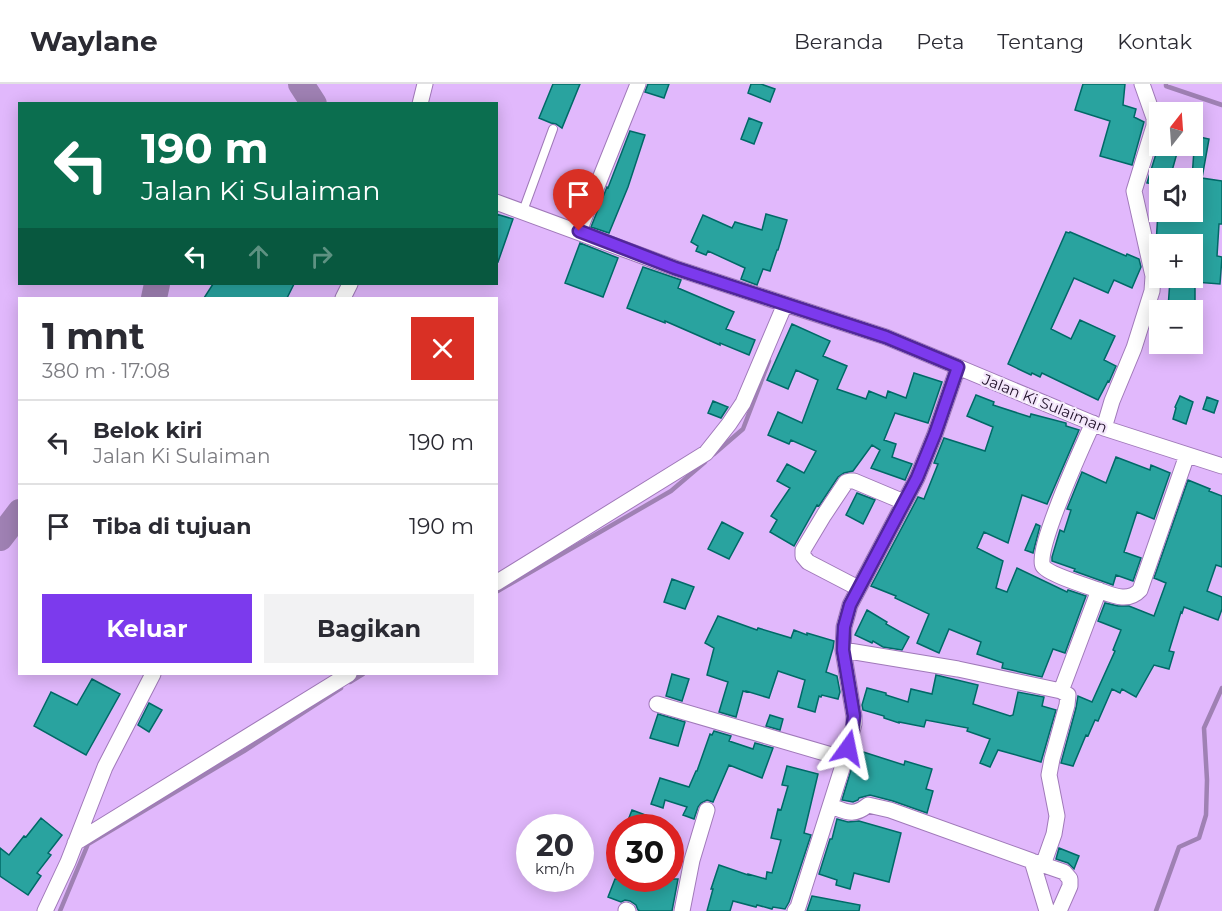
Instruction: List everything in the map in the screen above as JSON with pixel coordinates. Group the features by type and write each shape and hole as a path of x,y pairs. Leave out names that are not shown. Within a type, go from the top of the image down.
{"street":[{"path":"420,102 425,84"},
{"path":"579,231 638,84"},
{"path":"1142,84 1154,118 1154,126 1134,191 1153,276 1152,291 1134,348 1110,405 1054,515 1042,555 1041,562 1045,568 1054,574 1119,597 1126,598 1137,593 1140,590 1186,455"},
{"name":"Jalan Ki Sulaiman","path":"498,203 675,268 886,337 1098,426 1222,466"},
{"path":"498,582 706,453 743,403 785,304"},
{"path":"795,911 831,806 852,734 854,716 843,650 844,627 850,605 917,478 958,367"},
{"path":"858,588 808,562 803,556 803,550 846,482 854,482 904,502"},
{"path":"1061,691 1098,590"},
{"path":"843,650 958,669 1061,691 1068,695 1049,775 1057,816 1054,834 1038,863 1047,911"},
{"path":"45,911 105,767 152,675"},
{"path":"75,843 347,675"},
{"path":"657,704 845,759"},
{"path":"831,806 850,813 857,813 868,805 890,810 1064,873 1070,879 1070,886 1059,911"},
{"path":"682,911 692,860 707,810"}],"lane":[{"path":"523,211 553,129"}],"building":[{"path":"553,84 580,84 562,128 539,118"},
{"path":"648,84 669,84 664,98 645,92"},
{"path":"751,84 761,84 775,89 770,102 748,93"},
{"path":"1083,84 1125,84 1123,105 1136,109 1134,117 1144,122 1132,165 1100,156 1110,121 1075,110"},
{"path":"749,118 762,123 754,144 741,139"},
{"path":"630,131 645,135 628,187 609,233 591,227"},
{"path":"1203,138 1209,139 1203,172 1203,168 1193,168 1194,156 1203,156"},
{"path":"1155,156 1176,156 1173,168 1152,168"},
{"path":"1203,178 1222,181 1222,224 1219,224 1217,256 1222,257 1220,284 1203,283 1203,234 1157,234 1157,222 1203,222"},
{"path":"766,214 787,220 770,271 763,269 757,285 741,279 745,268 708,251 706,255 696,251 698,246 691,242 703,215 732,228 735,222 762,230"},
{"path":"498,215 513,219 498,262"},
{"path":"1066,232 1139,259 1141,267 1132,288 1114,280 1108,293 1074,278 1051,329 1071,339 1080,320 1115,336 1104,360 1116,366 1098,400 1042,373 1040,377 1032,373 1031,375 1008,364"},
{"path":"580,243 618,258 603,297 565,283"},
{"path":"643,267 681,280 678,288 734,312 726,329 755,340 749,355 627,308"},
{"path":"212,285 294,285 288,297 205,297"},
{"path":"1169,288 1195,288 1195,300 1169,300"},
{"path":"792,324 830,341 823,356 847,366 837,389 866,399 869,391 886,398 888,391 906,398 914,373 942,382 928,423 895,413 884,440 896,444 892,457 912,464 905,480 871,468 880,450 872,445 853,471 838,477 819,506 817,505 794,546 770,532 777,520 771,516 790,488 777,481 787,464 804,473 816,451 791,440 789,444 768,435 778,412 802,423 818,380 796,370 788,389 767,380"},
{"path":"976,395 994,402 993,405 1030,417 1031,414 1066,423 1066,426 1079,430 1047,504 1022,495 1008,543 984,532 977,548 1003,561 996,588 1007,592 1017,568 1067,592 1068,590 1086,596 1065,653 1053,649 1042,677 1002,668 1003,663 977,654 981,642 949,629 939,653 917,643 929,614 895,598 896,596 871,586 918,497 924,499 938,464 934,463 944,438 985,451 993,427 967,416"},
{"path":"1180,396 1193,402 1186,424 1173,419"},
{"path":"1207,397 1218,401 1214,413 1203,409"},
{"path":"713,401 728,407 721,418 708,413"},
{"path":"1116,457 1150,470 1151,465 1170,473 1154,519 1137,512 1124,552 1141,558 1133,581 1116,575 1113,585 1052,561 1052,557 1060,530 1064,532 1071,510 1067,509 1082,472 1106,483"},
{"path":"1188,480 1222,496 1222,567 1216,565 1207,591 1222,597 1222,609 1218,620 1184,607 1169,651 1174,652 1169,669 1154,665 1136,697 1122,689 1120,693 1112,689 1098,721 1095,720 1088,736 1086,735 1073,766 1061,763 1078,696 1092,702 1115,651 1113,650 1121,630 1098,621 1105,603 1129,606 1154,616 1166,583 1154,578"},
{"path":"857,493 875,500 863,524 846,515"},
{"path":"722,522 743,533 729,559 708,549"},
{"path":"1036,524 1040,526 1033,553 1025,550"},
{"path":"672,579 694,587 685,609 664,602"},
{"path":"867,610 909,637 902,650 883,647 855,635"},
{"path":"718,616 757,630 758,628 791,638 794,630 834,641 826,672 837,676 840,692 838,699 819,696 815,712 798,707 805,680 778,671 769,698 743,691 736,717 719,712 728,682 707,675 714,648 705,643"},
{"path":"672,674 689,679 682,701 666,696"},
{"path":"936,675 978,685 973,704 1010,716 1013,715 1018,692 1044,697 1042,706 1056,710 1041,762 998,750 990,767 980,763 990,739 967,731 968,728 926,720 924,727 899,723 863,710 862,705 867,688 908,702 911,689 932,694"},
{"path":"92,679 120,694 86,755 34,726 51,692 77,705"},
{"path":"149,703 162,710 149,732 138,725"},
{"path":"658,714 685,722 678,746 650,738"},
{"path":"770,715 783,719 780,730 766,726"},
{"path":"714,731 731,736 729,741 753,749 755,743 773,748 762,778 729,765 713,802 707,800 701,803 694,819 684,815 687,807 665,800 663,808 651,804 660,778 689,787 710,734 712,735"},
{"path":"857,750 904,765 905,761 932,769 926,789 933,791 927,813 870,795 853,802 842,800"},
{"path":"787,766 818,774 804,833 811,835 789,902 785,909 773,907 772,909 733,901 730,911 707,911 719,865 766,879 767,872 772,873 781,840 771,838 778,809 781,810 788,786 782,785"},
{"path":"632,810 643,814 630,814"},
{"path":"41,818 62,835 48,853 51,855 37,873 41,876 28,895 0,876 0,848 9,855"},
{"path":"837,819 848,822 859,821 901,833 889,882 854,873 850,889 836,885 837,880 819,874"},
{"path":"1059,848 1079,856 1074,869 1068,863 1056,859"},
{"path":"610,892 676,892 672,911 640,911 630,901 621,902 608,897"},
{"path":"812,896 860,905 859,911 807,911"}],"waterway":[{"path":"301,84 313,102"},
{"path":"1166,84 1166,86 1222,105"},
{"path":"154,297 157,285"},
{"path":"714,454 743,429 769,361"},
{"path":"498,591 671,491 705,462"},
{"path":"0,538 18,515"},
{"path":"350,682 361,675"},
{"path":"60,911 88,844 244,751 341,688"},
{"path":"1156,911 1179,847 1199,838 1206,815 1207,780 1204,728 1222,688"}],"route":[{"path":"579,231 675,268 886,337 958,367 917,478 850,605 844,627 843,650 854,716 848,748"}]}
